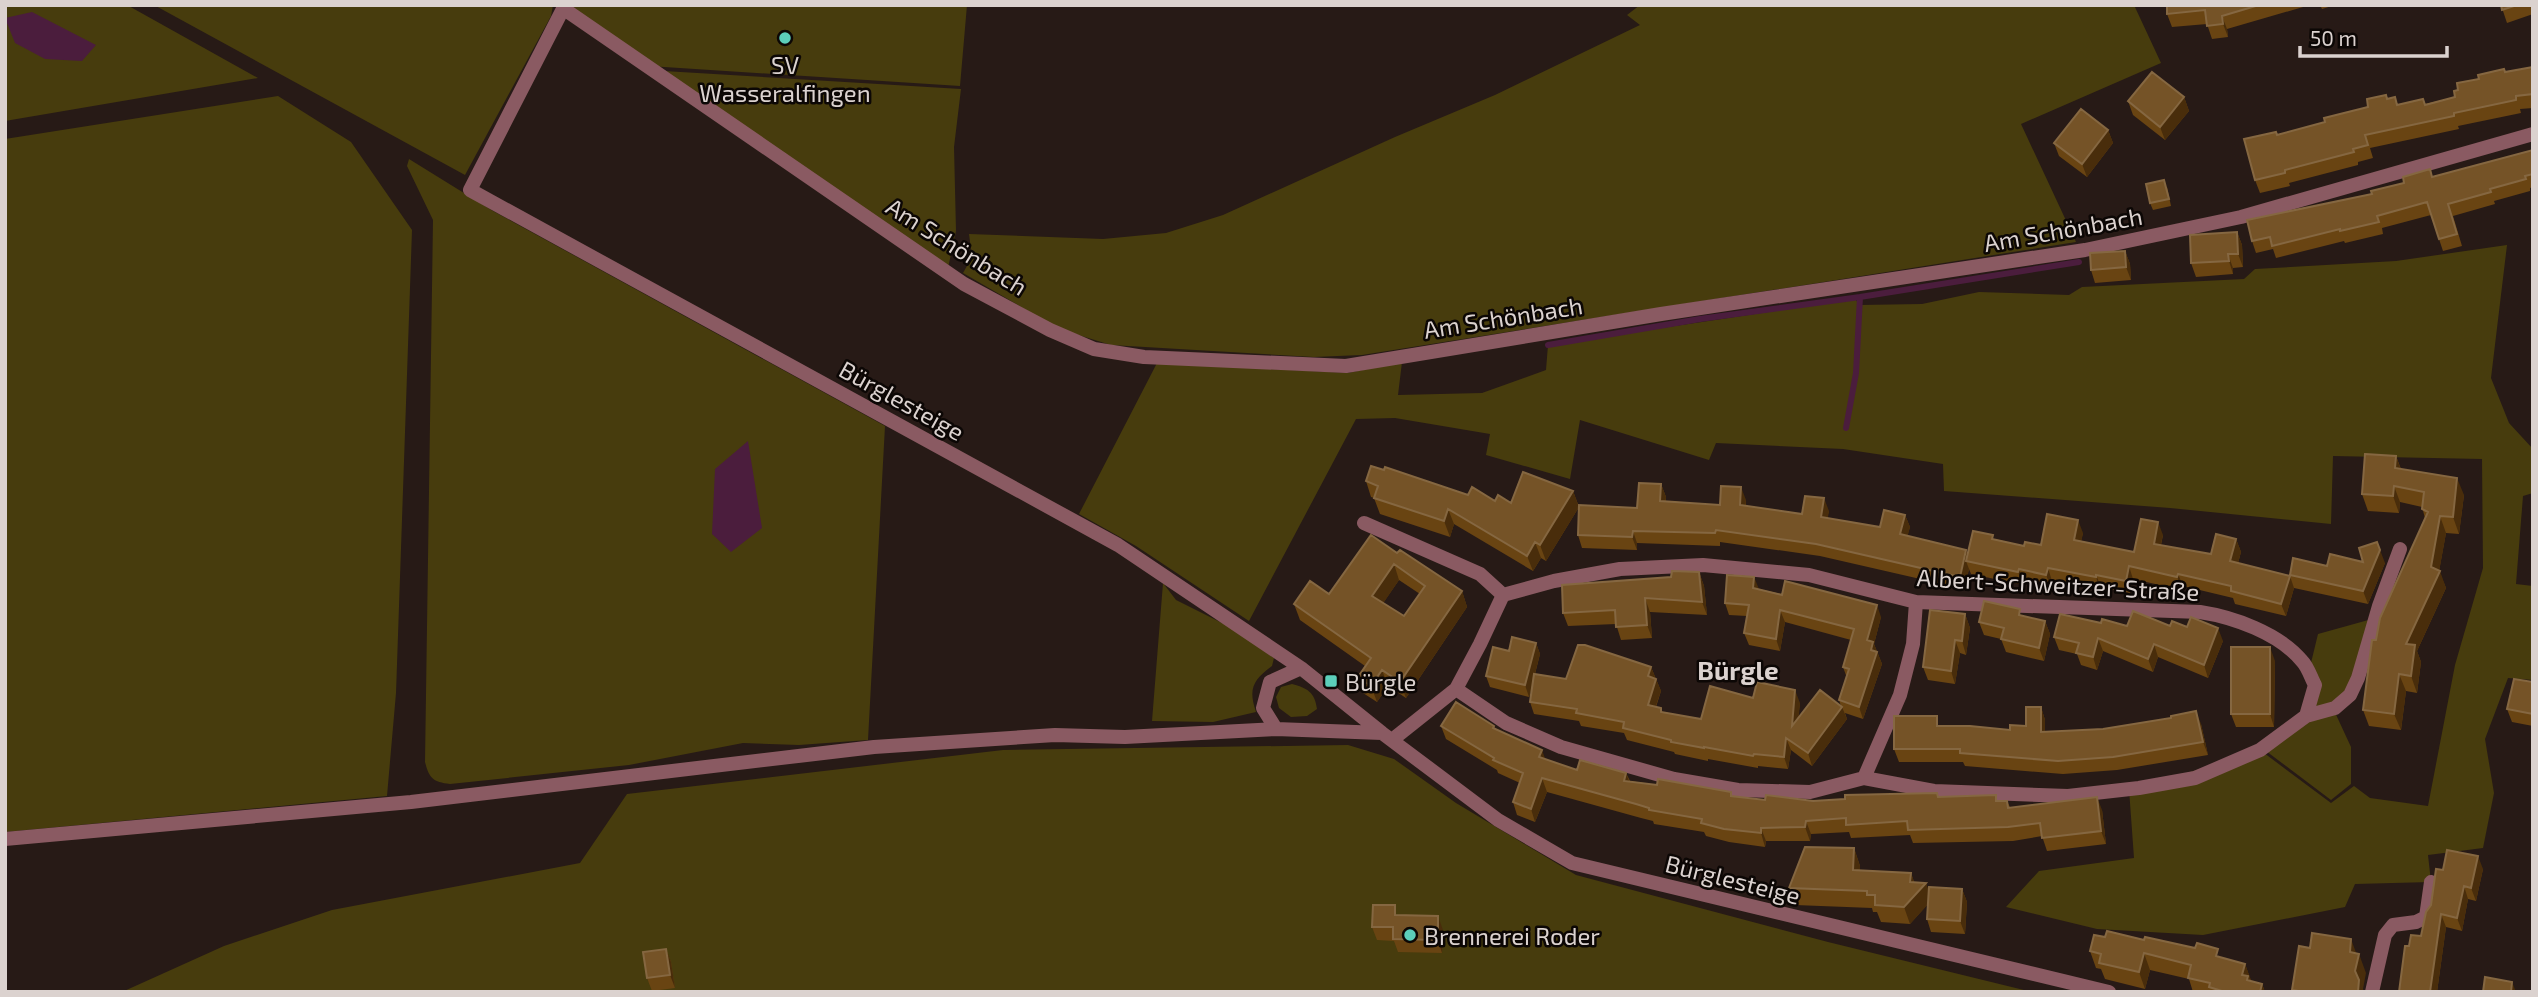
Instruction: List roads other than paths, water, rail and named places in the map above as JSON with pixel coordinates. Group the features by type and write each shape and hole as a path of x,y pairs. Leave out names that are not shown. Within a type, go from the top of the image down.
{"street":[{"name":"Am Schönbach","path":"470,190 564,7 964,284 1050,330 1094,349 1144,357 1346,366 1661,314 2059,254 2241,217 2533,134"},
{"name":"Bürglesteige","path":"470,190 1118,545 1301,668 1498,820 1572,863 2109,992"},
{"path":"5,839 411,802 874,747 1055,735 1125,737 1276,729 1387,736 1455,689 1503,595 1480,574 1364,523"},
{"path":"1455,689 1506,723 1561,747 1674,779 1738,790 1811,792 1864,778 1934,791 2068,796 2139,788 2195,778 2260,750 2306,716 2335,708 2350,695 2400,549"},
{"name":"Albert-Schweitzer-Straße","path":"1503,595 1620,569 1703,565 1809,575 1916,602 2147,609 2226,616 2257,628 2303,661 2315,685 2306,716"},
{"path":"1864,778 1900,695 1913,643 1916,602"},
{"path":"1276,729 1262,708 1270,682 1301,668"},
{"path":"5,847 24,837"},
{"path":"2372,992 2385,935 2393,925 2416,922 2426,917 2431,882"}],"waterway":[{"path":"1846,428 1856,373 1860,297 2079,262"},
{"path":"1548,345 1700,319 1860,297"}],"place":[{"name":"SV Wasseralfingen","path":"785,38"},
{"name":"Bürgle","path":"1331,681"},
{"name":"Brennerei Roder","path":"1410,935"}],"district":[{"name":"Bürgle","path":"1738,669"}]}
